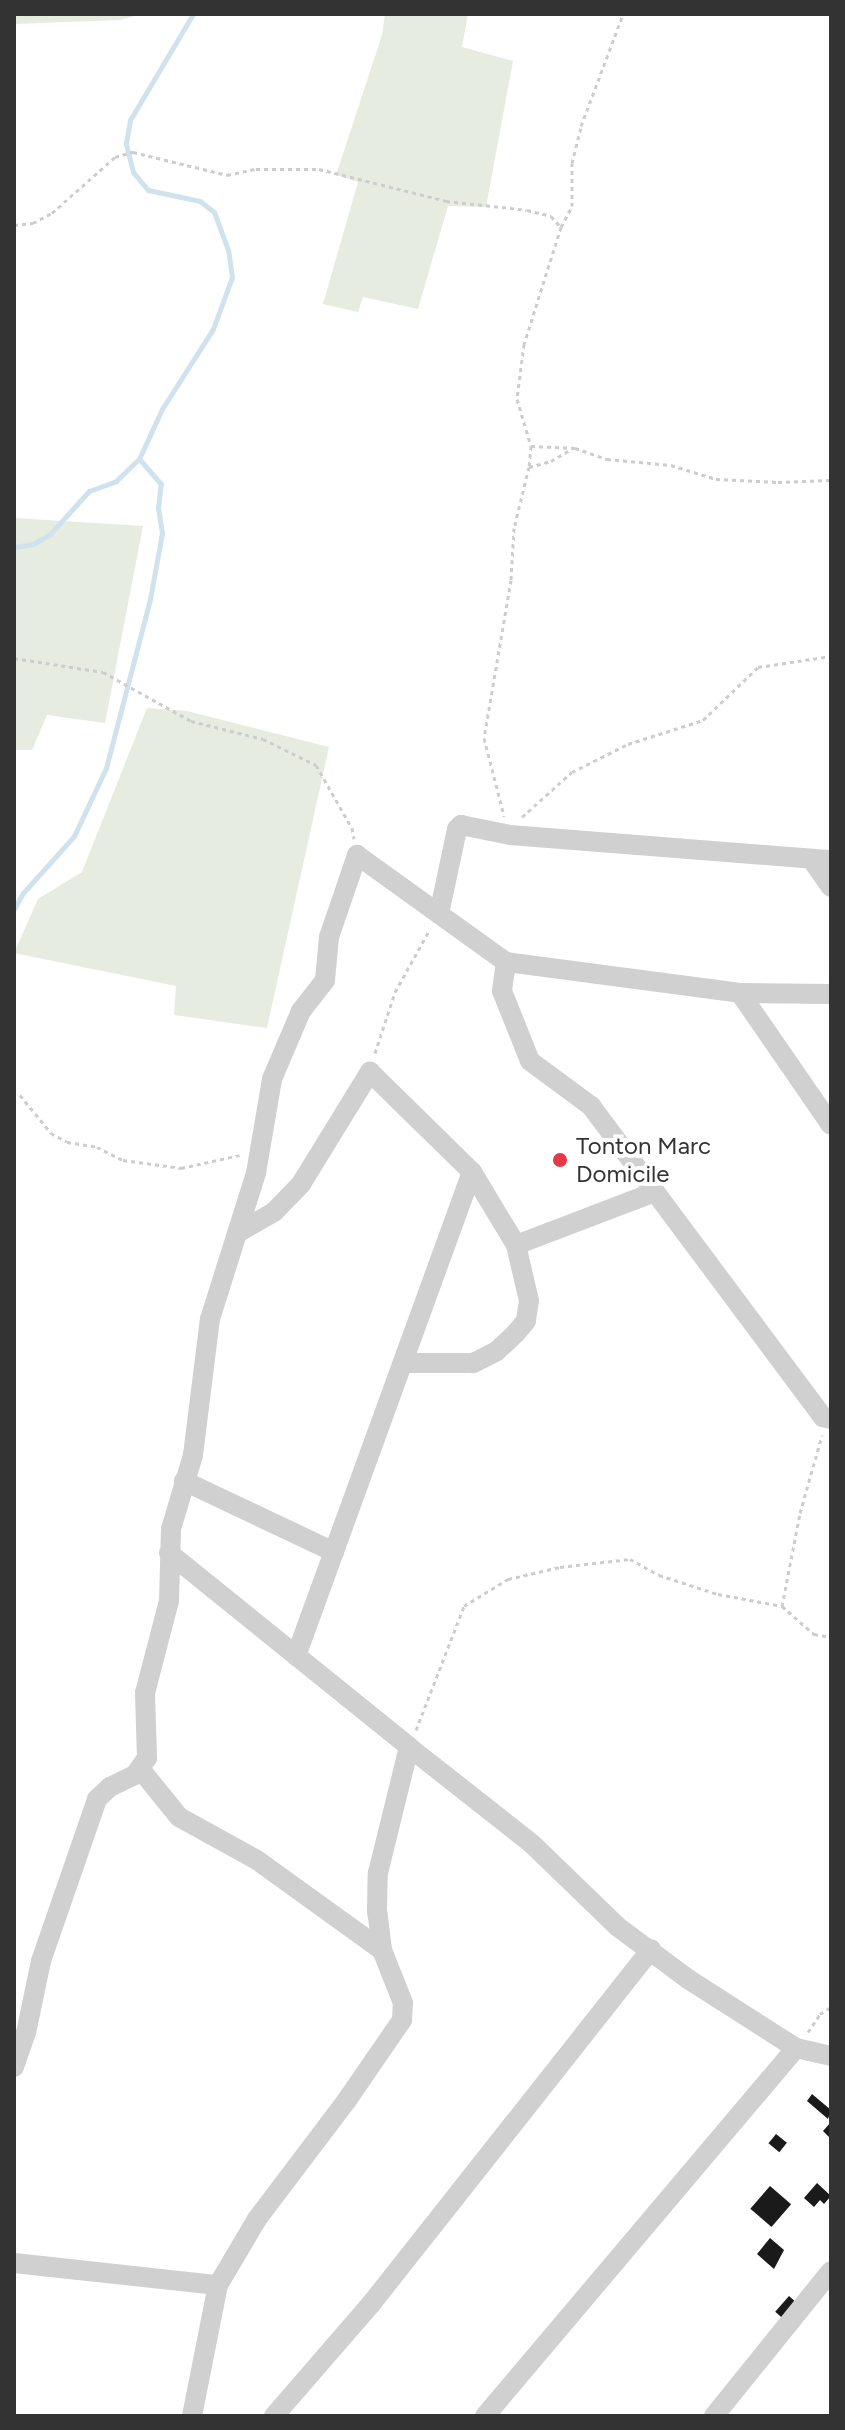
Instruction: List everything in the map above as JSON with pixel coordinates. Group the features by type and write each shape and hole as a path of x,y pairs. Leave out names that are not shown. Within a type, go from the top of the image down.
{"street":[{"path":"439,914 457,829 468,824 510,835 821,860 831,887"},
{"path":"14,2067 26,2033 41,1961 97,1799 141,1770 147,1758 145,1693 169,1601 169,1553 175,1507 200,1421 210,1319 239,1232 259,1153 272,1079 301,1011 325,980 329,937 357,855 506,962 740,993 831,994"},
{"path":"506,962 502,991 530,1061 591,1106 829,1419"},
{"path":"740,993 831,1125"},
{"path":"239,1232 274,1212 301,1184 370,1072 472,1172 516,1245 529,1301 526,1321 516,1333 497,1351 473,1363 454,1366 404,1363"},
{"path":"296,1656 472,1172"},
{"path":"516,1245 655,1192"},
{"path":"184,1481 334,1552"},
{"path":"169,1553 531,1843 582,1896 698,1986 796,2048 831,2056"},
{"path":"192,2416 218,2285 257,2219 347,2100 402,2020 403,2003 382,1950 377,1912 378,1873 409,1747"},
{"path":"141,1770 179,1817 257,1860 382,1950"},
{"path":"274,2416 371,2304 651,1949"},
{"path":"485,2416 796,2048"},
{"path":"14,2263 218,2285"},
{"path":"714,2416 831,2271"}],"path":[{"path":"510,835 484,738 511,580 514,528 529,467 531,446 517,399 524,344 561,227 572,206 572,163 581,126 623,14"},
{"path":"14,225 33,223 52,213 115,157 133,152 209,167 227,175 256,169 319,169 446,201 527,210 551,216 561,227"},
{"path":"531,446 575,448 607,459 671,465 716,479 778,482 831,480"},
{"path":"529,467 551,461 575,448"},
{"path":"510,835 527,810 572,772 628,744 703,720 758,667 831,656"},
{"path":"14,658 103,672 191,721 263,739 316,765 352,828 357,855"},
{"path":"370,1072 395,992 439,914"},
{"path":"20,1095 51,1133 67,1142 97,1147 123,1160 181,1168 216,1158 259,1153"},
{"path":"782,1606 813,1458 829,1419"},
{"path":"409,1747 435,1687 447,1644 464,1606 508,1579 560,1567 630,1559 659,1575 718,1594 782,1606 814,1634 831,1637"},
{"path":"796,2048 820,2014 831,2007"}],"shaded area":[{"path":"14,14 142,14 120,20 14,24"},
{"path":"385,14 468,14 462,47 513,61 486,207 448,206 418,309 363,297 358,312 323,304 358,182 336,175 382,35"},
{"path":"14,518 143,526 105,723 47,715 32,750 14,750"},
{"path":"147,708 187,711 329,747 267,1028 174,1015 176,986 14,953 38,899 82,872"}],"building":[{"path":"812,2094 831,2110 828,2119 807,2101"},
{"path":"831,2122 831,2139 823,2131"},
{"path":"776,2134 787,2143 779,2152 768,2143"},
{"path":"817,2183 831,2196 824,2204 820,2200 814,2207 804,2198"},
{"path":"770,2186 791,2204 771,2227 750,2209"},
{"path":"770,2238 784,2250 774,2269 757,2254"},
{"path":"789,2296 796,2302 782,2318 775,2312"}],"waterway":[{"path":"14,547 33,544 50,534 89,491 116,481 139,459 162,409 213,329 232,277 228,250 214,212 200,201 148,190 133,172 126,143 130,120 193,14"},
{"path":"14,909 23,893 74,836 106,768 150,599 162,533 158,507 161,484 139,459"}],"place":[{"name":"Tonton Marc Domicile","path":"560,1160"}]}
